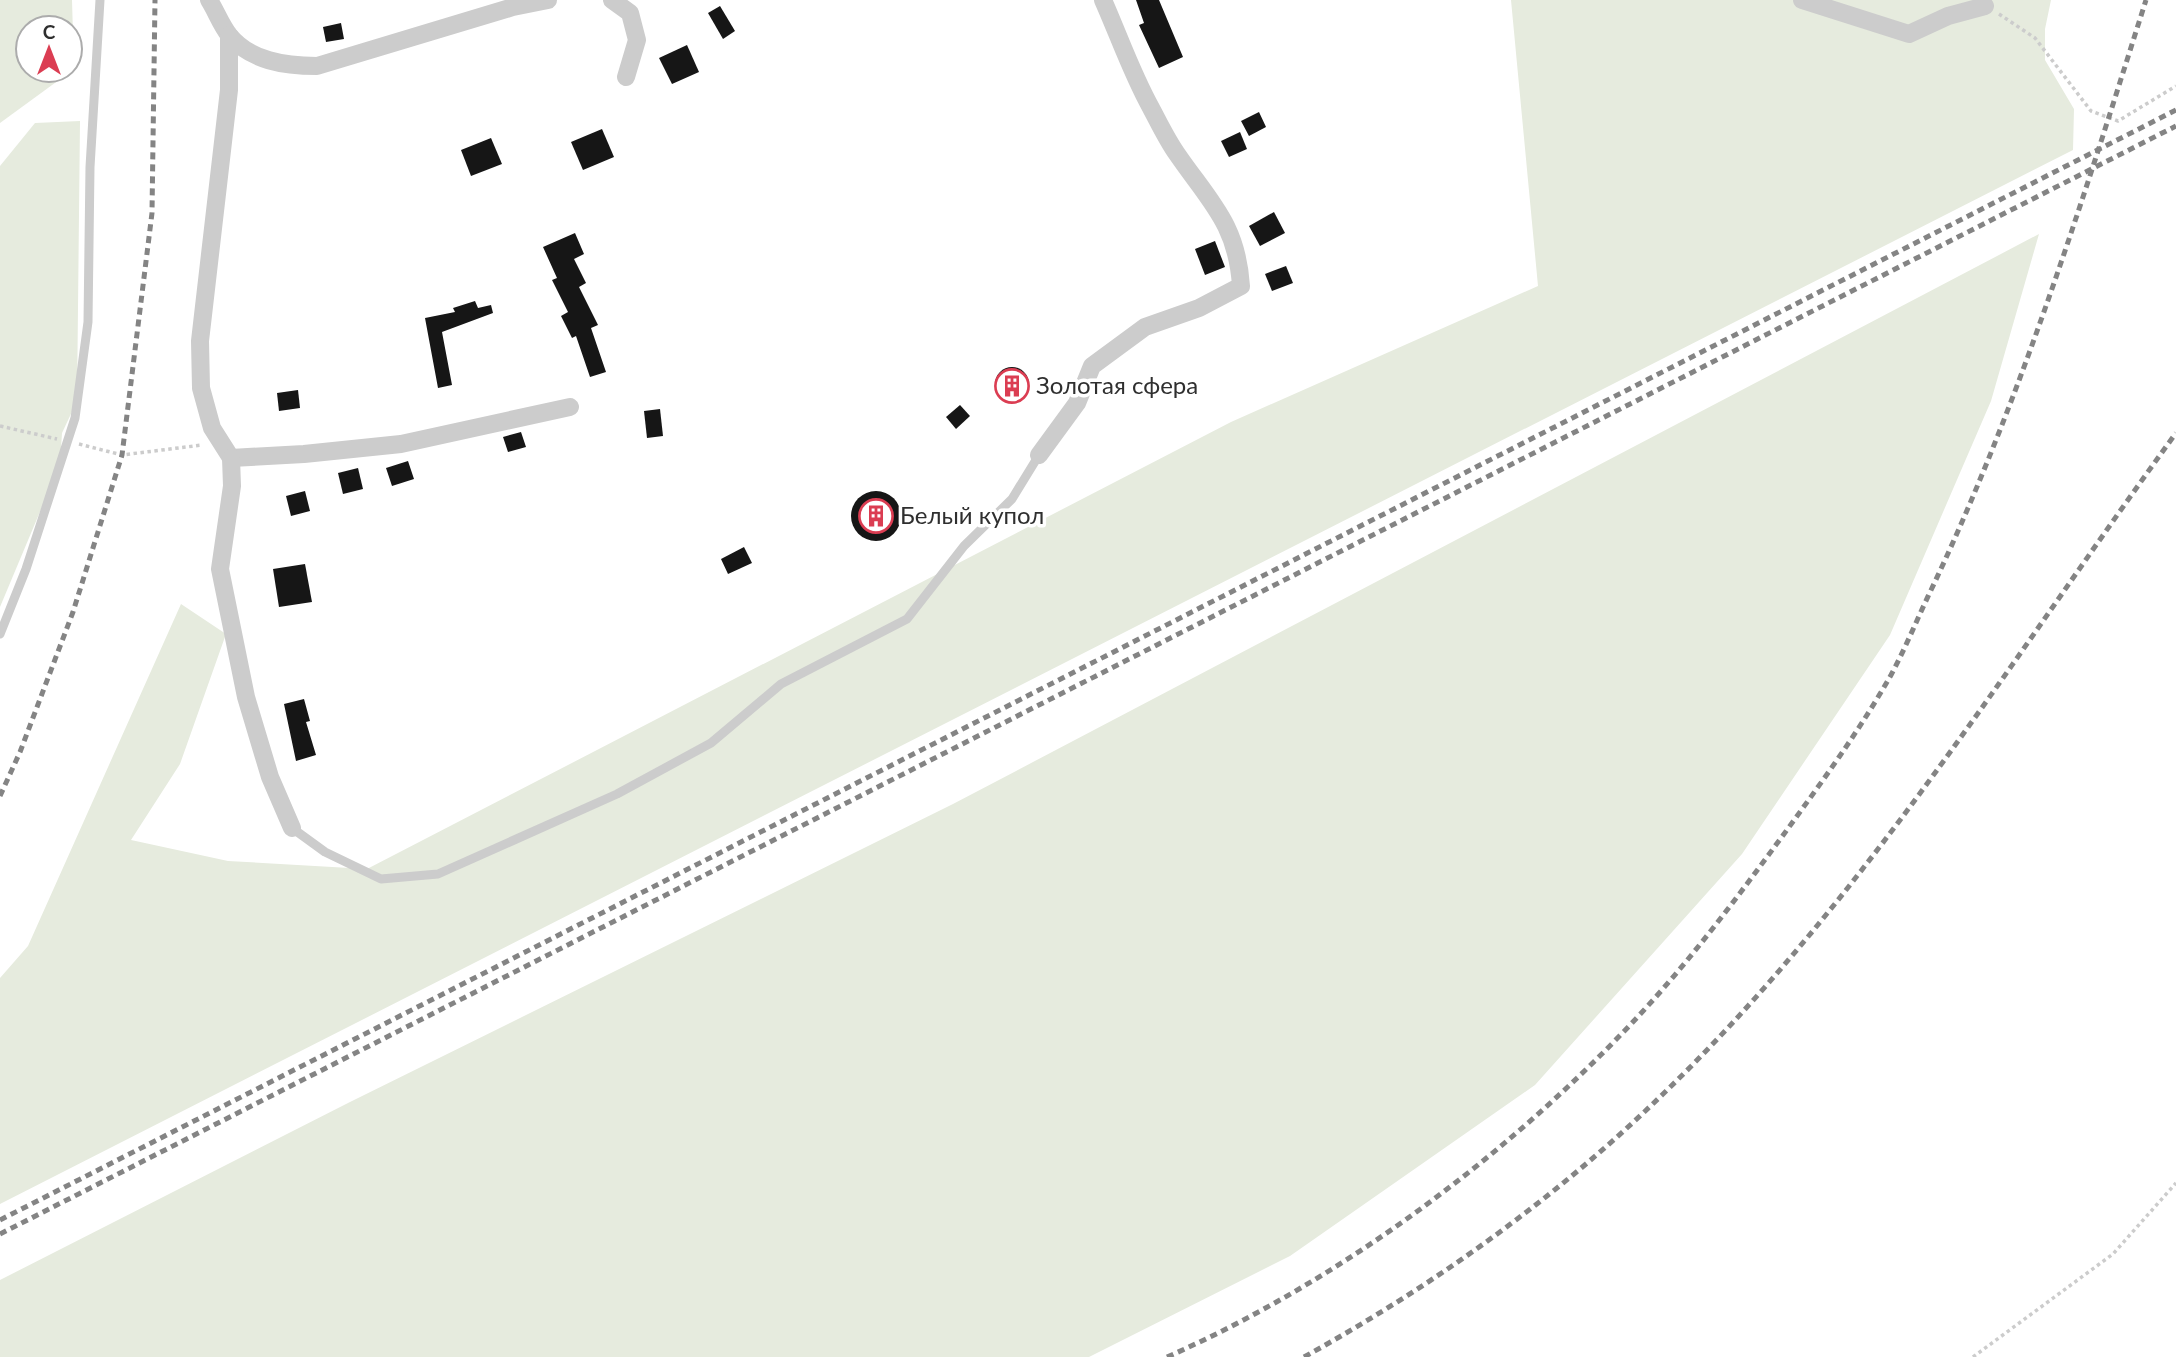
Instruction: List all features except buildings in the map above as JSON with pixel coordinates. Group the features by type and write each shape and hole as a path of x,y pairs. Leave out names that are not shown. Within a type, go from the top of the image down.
{"street":[{"path":"209,0 229,35 250,52 272,62 317,65 513,7 548,0"},
{"path":"612,0 630,13 636,40 626,77"},
{"path":"1039,454 1077,403 1092,366 1145,327 1199,308 1241,286 1240,261 1232,234 1208,192 1177,154 1149,104 1103,0"},
{"path":"1802,0 1909,34 1948,16 1985,6"},
{"path":"229,35 229,90 200,341 201,388 212,428 226,450 232,486 220,569 246,697 270,777 292,828"},
{"path":"226,450 304,454 401,444 570,407"}],"lane":[{"path":"0,634 26,569 75,418 88,322 90,167 100,0"},
{"path":"292,828 325,852 381,878 438,874 617,794 711,743 781,684 906,619 964,546 1013,499 1039,454"}],"path":[{"path":"1985,6 2035,38 2091,111 2118,121 2176,86"},
{"path":"0,426 122,454 226,450"},
{"path":"1973,1357 2113,1254 2176,1183"}],"shaded area":[{"path":"0,0 72,0 72,14 14,14 14,84 53,84 0,123"},
{"path":"1511,0 2051,0 2045,29 2045,60 2074,109 2073,150 0,1204 0,978 28,946 181,604 226,634 180,764 131,840 228,861 367,869 1231,422 1538,286"},
{"path":"80,121 77,401 62,433 60,464 0,607 0,166 35,123"},
{"path":"2039,234 1991,401 1890,635 1742,854 1535,1085 1290,1256 1089,1357 0,1357 0,1280 350,1102 953,804"}],"railway":[{"path":"0,796 20,752 73,612 122,455 152,213 155,0"},
{"path":"1167,1357 1294,1292 1356,1254 1416,1213 1529,1122 1581,1074 1672,979 1812,795 1891,675 1964,517 2049,298 2146,0"},
{"path":"0,1220 2176,110"},
{"path":"0,1234 2176,126"},
{"path":"1304,1357 1446,1270 1536,1205 1662,1095 1735,1020 1804,941 1870,859 1995,690 2176,433"}],"place":[{"name":"Золотая сфера","path":"1012,386"},
{"name":"Белый купол","path":"876,516"}]}
